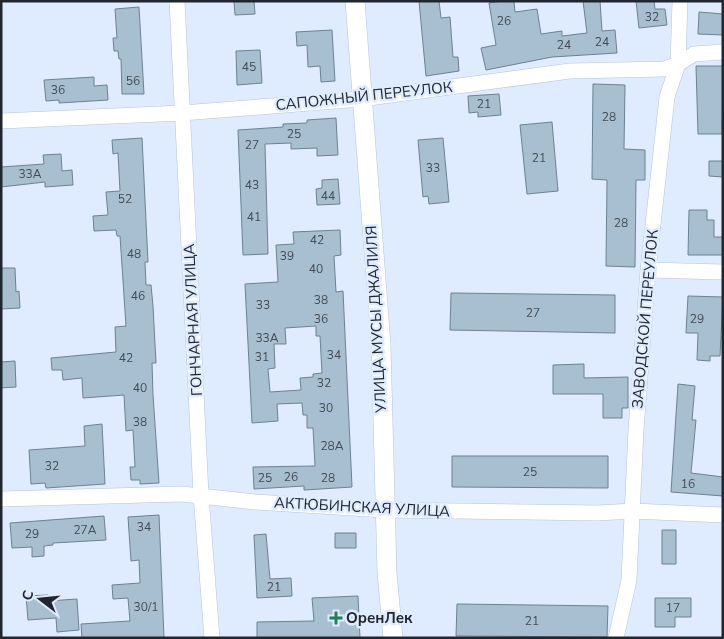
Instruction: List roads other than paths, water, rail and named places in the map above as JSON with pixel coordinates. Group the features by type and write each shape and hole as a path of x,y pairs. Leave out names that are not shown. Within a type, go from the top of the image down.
{"street":[{"name":"ГОНЧАРНАЯ УЛИЦА","path":"177,1 201,495 212,638"},
{"name":"УЛИЦА МУСЫ ДЖАЛИЛЯ","path":"355,1 360,99 381,345 387,573 393,638"},
{"path":"671,66 680,1"},
{"name":"САПОЖНЫЙ ПЕРЕУЛОК","path":"1,121 182,113 360,99 570,71 671,66 694,54 723,52"},
{"name":"ЗАВОДСКОЙ ПЕРЕУЛОК","path":"616,638 629,580 636,430 648,270 671,66"},
{"path":"648,270 723,272"},
{"name":"АКТЮБИНСКАЯ УЛИЦА","path":"1,499 201,495 255,502 385,510 597,514 633,512 723,515"}],"place":[{"name":"ОренЛек","path":"336,618"}]}
